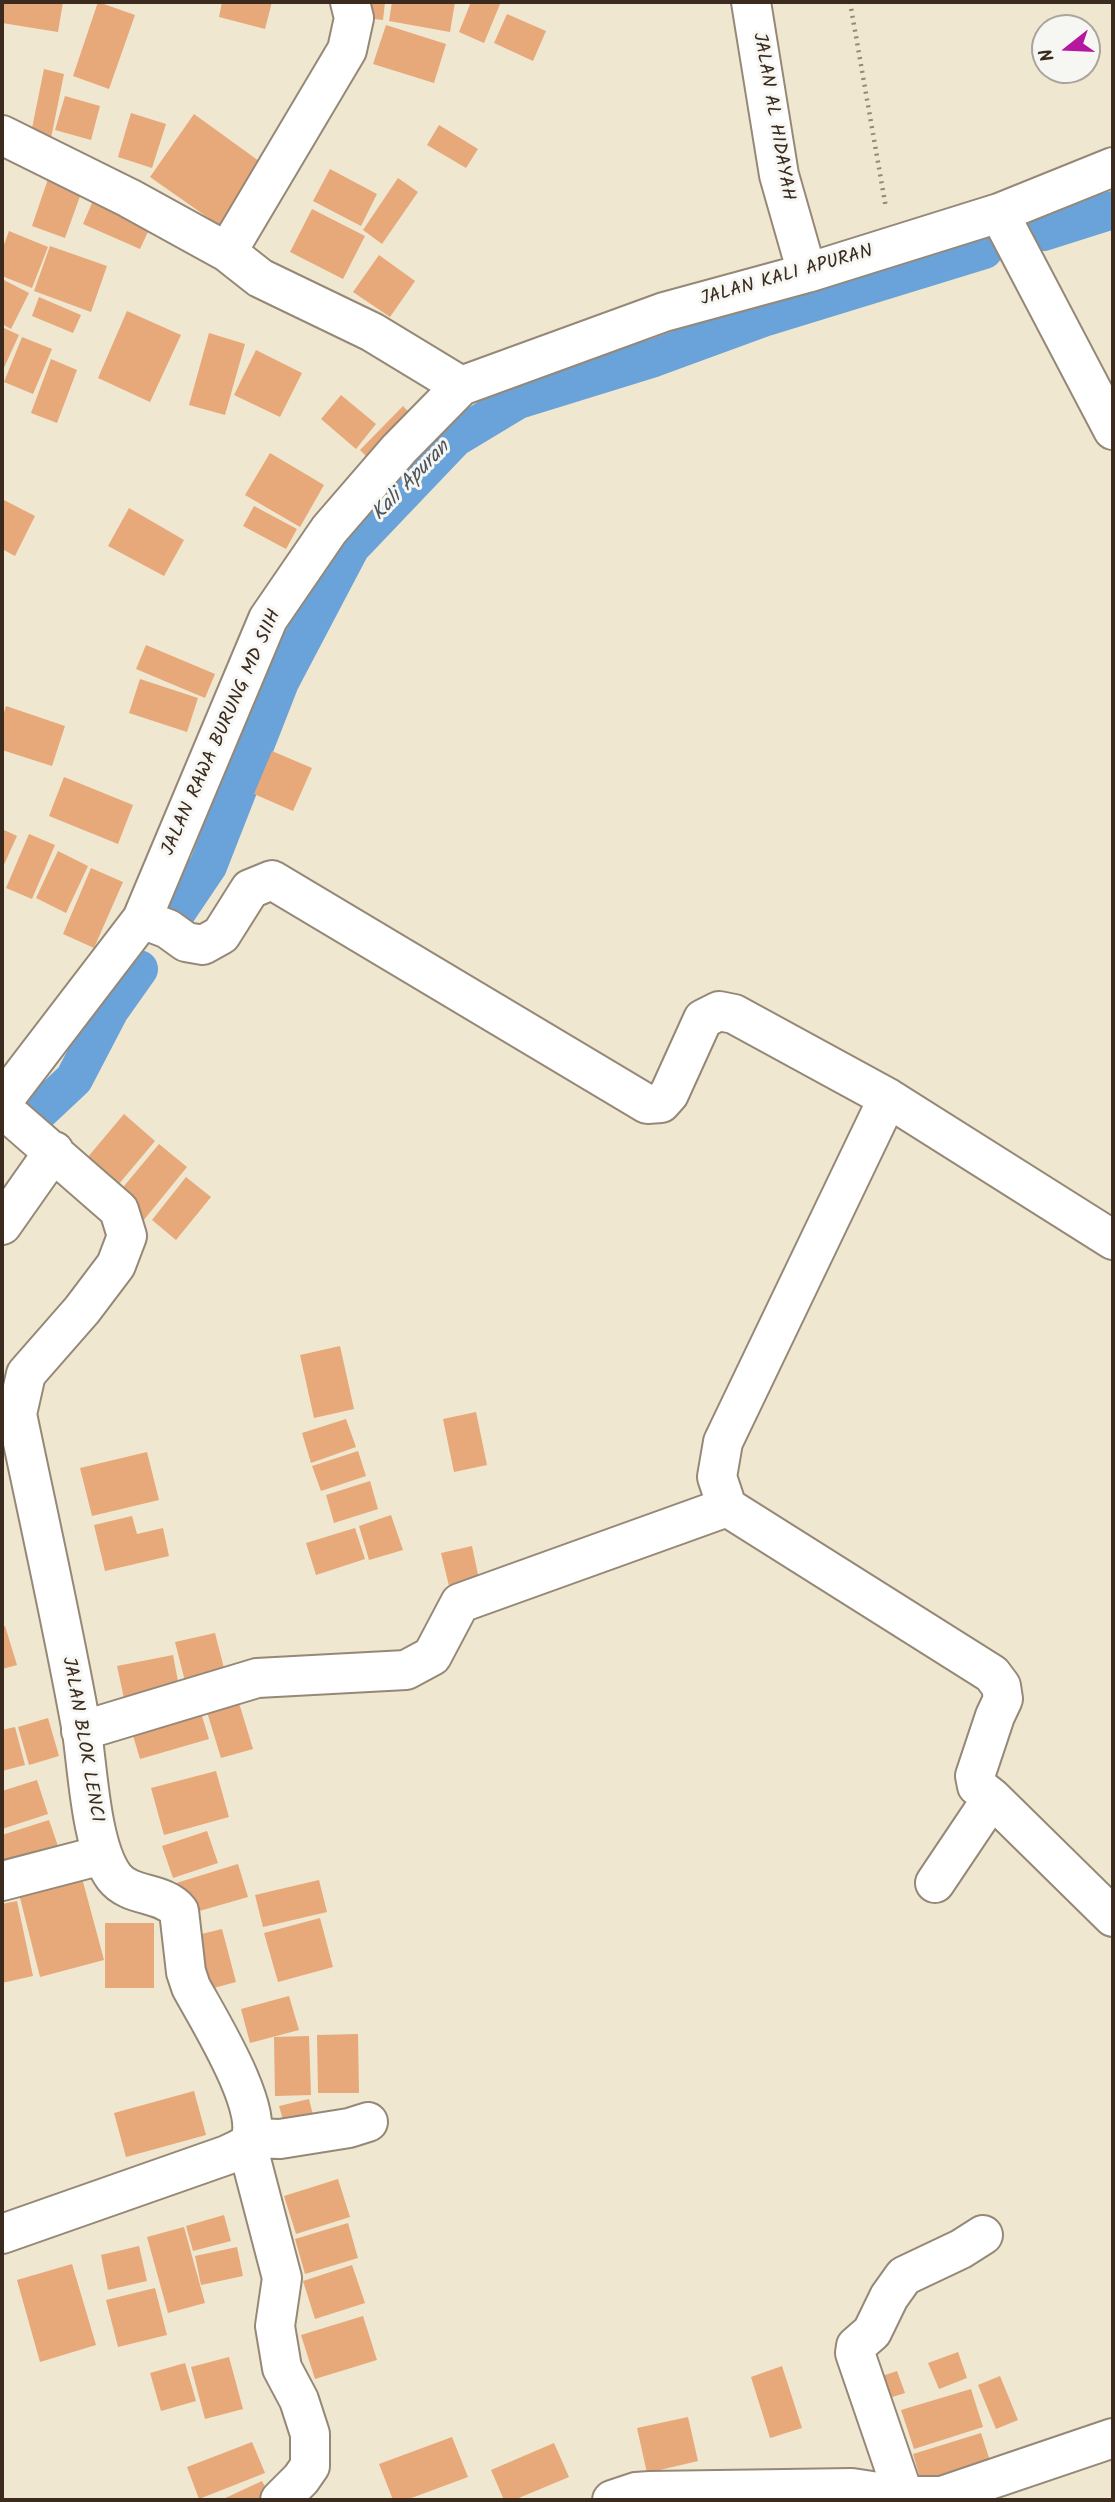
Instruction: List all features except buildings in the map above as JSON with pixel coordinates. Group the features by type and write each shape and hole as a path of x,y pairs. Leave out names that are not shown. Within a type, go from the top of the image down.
{"street":[{"path":"228,253 347,50 354,18 350,2"},
{"name":"JALAN AL HIDAYAH","path":"751,2 779,175 807,272"},
{"path":"2,135 128,198 228,253 260,278 372,332 461,386"},
{"name":"JALAN KALI APURAN","path":"461,386 664,313 999,213 1113,167"},
{"path":"999,213 1113,430"},
{"name":"JALAN RAWA BURUNG MD SIIH","path":"2,1102 142,919 268,619 329,530 399,449 461,386"},
{"path":"142,919 168,929 186,943 203,945 221,934 250,889 272,880 647,1104 661,1103 669,1094 703,1018 719,1012 734,1014 888,1098 1113,1240"},
{"path":"888,1098 723,1442 717,1477 727,1507 992,1674 1001,1686 1003,1699 975,1776 977,1786 1113,1917"},
{"name":"JALAN BLOK LENCI","path":"2,1108 119,1210 127,1236 116,1265 82,1310 26,1374 17,1414 81,1731 102,1855 115,1878 125,1886 166,1900 178,1911 188,1980 241,2080 252,2123 249,2141"},
{"path":"2,1225 54,1151"},
{"path":"81,1731 257,1678 406,1670 432,1656 460,1603 727,1507"},
{"path":"935,1883 992,1798"},
{"path":"2,1881 102,1855"},
{"path":"2,2234 227,2155 249,2141 349,2128 368,2122"},
{"path":"249,2141 282,2278 275,2326 282,2368 299,2400 310,2434 310,2466 280,2500"},
{"path":"904,2496 856,2357 856,2346 872,2332 889,2297 904,2276 961,2249 983,2235"},
{"path":"629,2497 852,2488 904,2496 942,2496 1113,2438"}],"path":[{"path":"850,2 892,246"}],"waterway":[{"name":"Kali Apuran","path":"1043,232 1113,210"},
{"name":"Kali Apuran","path":"175,915 208,866 280,682 351,547 455,438 518,400 654,358 766,317 984,250"},
{"path":"41,1110 74,1079 110,1010 139,969"}]}
